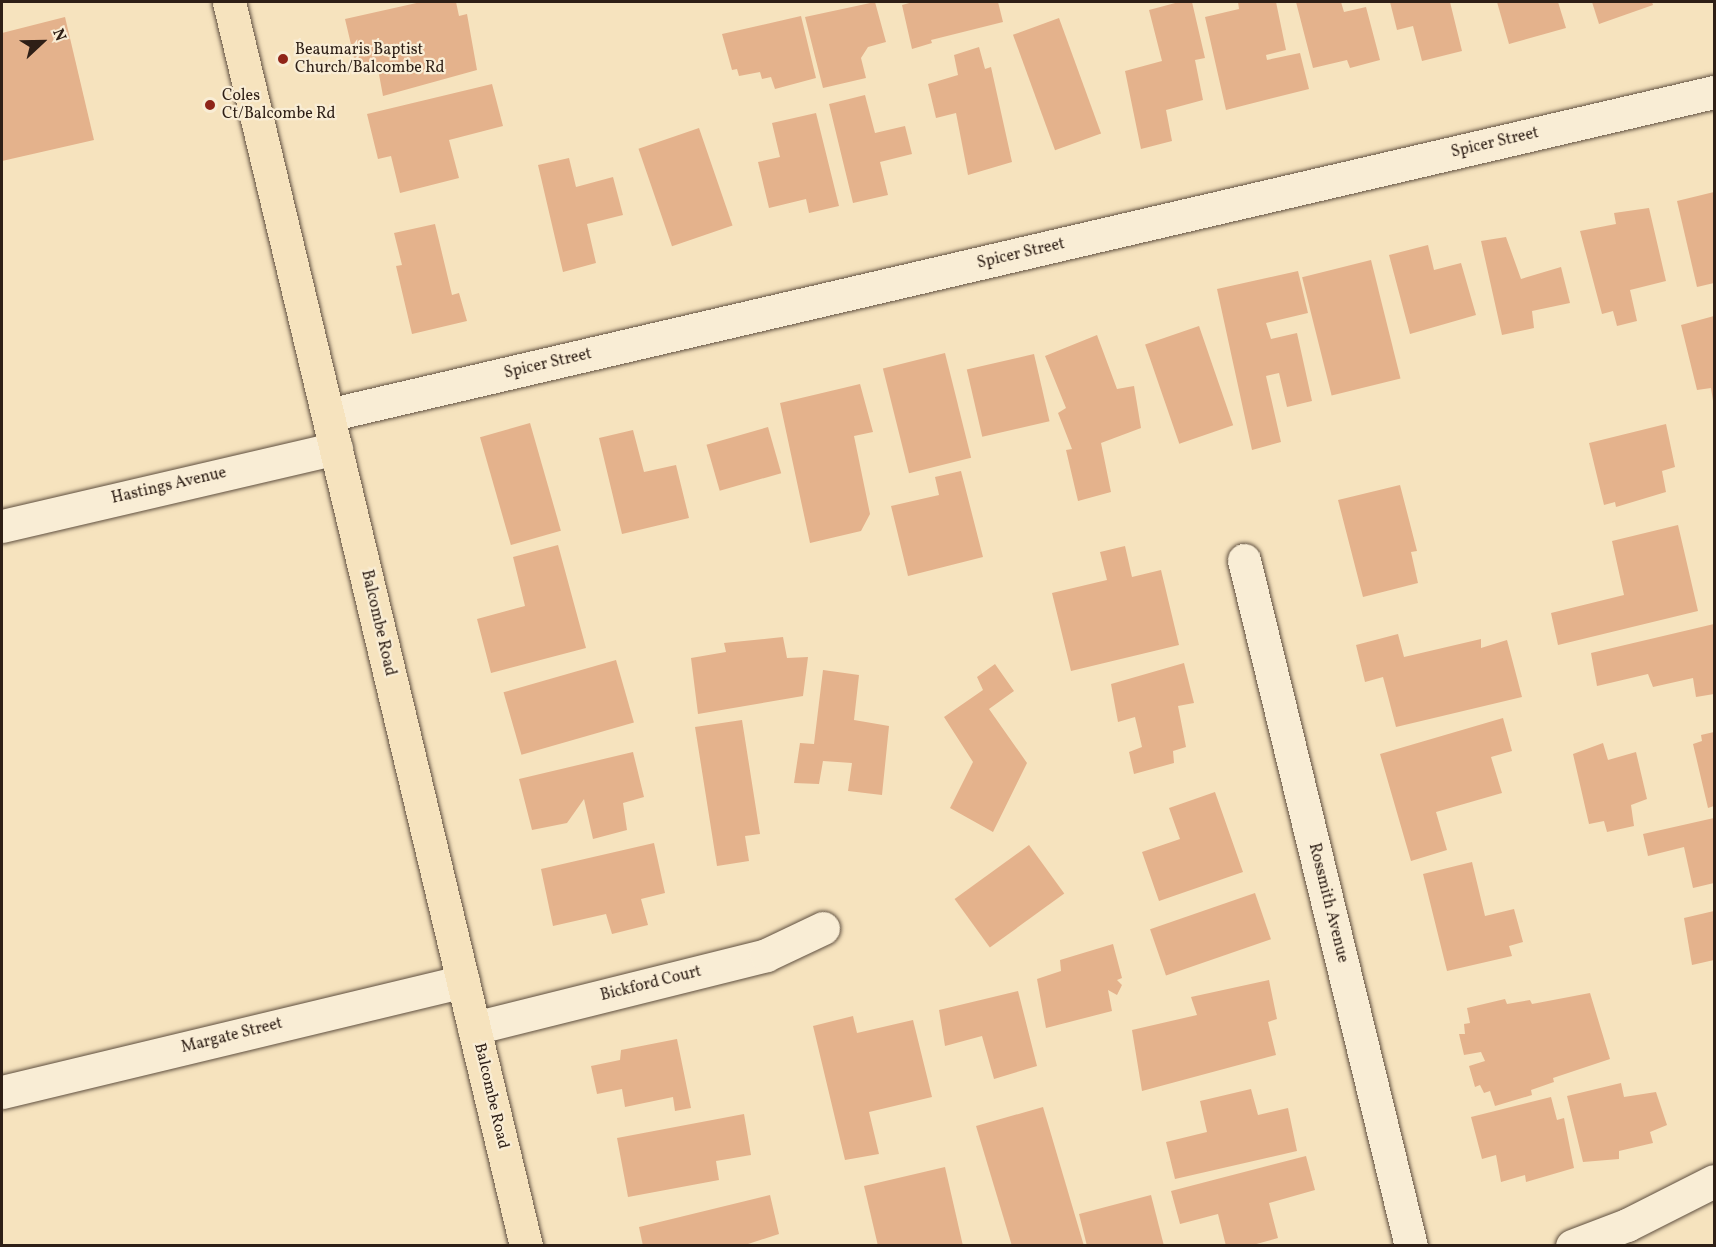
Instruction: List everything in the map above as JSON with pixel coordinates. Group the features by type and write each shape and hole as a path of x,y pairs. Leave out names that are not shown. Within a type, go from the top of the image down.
{"main road":[{"name":"Balcombe Road","path":"229,2 526,1245"}],"street":[{"name":"Spicer Street","path":"328,415 1714,92"},
{"name":"Hastings Avenue","path":"2,526 336,448"},
{"name":"Rossmith Avenue","path":"1244,560 1411,1245"},
{"name":"Bickford Court","path":"474,1028 766,955 823,928"},
{"name":"Margate Street","path":"2,1092 463,981"},
{"path":"1572,1245 1627,1226 1714,1181"}],"building":[{"path":"421,2 456,2 459,16 467,14 477,70 383,96 378,69 358,74 345,19"},
{"path":"875,2 886,42 868,47 861,58 866,78 823,88 805,17"},
{"path":"913,2 998,2 1003,22 931,40 932,43 912,49 902,5"},
{"path":"1179,2 1192,2 1205,58 1195,60 1203,100 1166,110 1172,141 1141,149 1125,71 1162,61 1149,10"},
{"path":"1238,2 1276,2 1286,50 1266,55 1267,60 1300,53 1309,89 1226,110 1205,17 1239,9"},
{"path":"1296,2 1341,2 1344,12 1366,7 1380,60 1350,68 1347,60 1313,68"},
{"path":"1390,2 1450,2 1462,51 1422,61 1413,26 1397,30"},
{"path":"1497,2 1558,2 1566,28 1509,44"},
{"path":"1592,2 1652,2 1653,5 1599,24"},
{"path":"801,16 816,78 775,89 771,77 762,79 760,72 739,76 737,69 732,70 722,34"},
{"path":"65,17 94,140 2,161 2,33"},
{"path":"1059,18 1101,134 1055,150 1013,35"},
{"path":"979,47 985,69 991,67 1012,162 968,175 956,113 936,118 928,84 958,75 954,55"},
{"path":"492,84 503,126 449,140 459,178 400,193 391,156 378,159 367,114"},
{"path":"865,95 875,133 905,126 912,154 880,162 888,195 853,203 829,104"},
{"path":"816,113 839,206 809,213 806,199 769,208 758,162 780,157 772,123"},
{"path":"699,128 733,225 672,246 638,149"},
{"path":"569,158 576,187 613,177 623,215 587,224 596,263 563,272 538,165"},
{"path":"1714,192 1714,283 1697,287 1677,201"},
{"path":"1649,208 1666,281 1630,290 1637,321 1617,326 1613,311 1602,314 1580,231 1616,224 1614,213"},
{"path":"435,224 452,295 459,293 467,321 412,334 396,266 402,265 394,233"},
{"path":"1506,237 1521,279 1561,267 1570,303 1532,311 1534,328 1502,335 1481,241"},
{"path":"1428,245 1434,270 1461,263 1476,315 1410,334 1389,255"},
{"path":"1371,260 1401,378 1332,396 1302,277"},
{"path":"1298,271 1308,313 1266,323 1271,339 1297,333 1312,401 1287,407 1279,373 1266,376 1281,442 1252,450 1217,289"},
{"path":"1714,316 1713,401 1711,388 1697,390 1681,325"},
{"path":"1199,326 1233,425 1179,444 1145,345"},
{"path":"1097,335 1117,389 1134,386 1141,428 1101,443 1111,492 1078,501 1066,450 1072,449 1058,413 1066,408 1045,356"},
{"path":"945,353 971,458 909,473 883,368"},
{"path":"1034,354 1050,421 982,437 967,370"},
{"path":"860,384 873,432 854,436 870,514 861,531 810,543 780,403"},
{"path":"530,423 561,531 511,545 480,437"},
{"path":"1666,424 1675,467 1662,471 1666,492 1616,507 1615,502 1604,505 1589,443"},
{"path":"768,427 781,473 720,491 706,445"},
{"path":"633,430 644,472 676,465 689,518 622,534 599,438"},
{"path":"961,471 983,557 908,576 891,506 939,495 935,477"},
{"path":"1400,485 1417,551 1411,552 1418,583 1363,597 1338,500"},
{"path":"1678,525 1698,611 1558,645 1551,613 1624,595 1612,541"},
{"path":"558,545 586,648 491,673 477,619 525,606 513,557"},
{"path":"1125,546 1132,577 1161,570 1179,645 1071,671 1052,593 1107,580 1100,552"},
{"path":"1714,624 1714,694 1696,697 1693,678 1653,687 1648,674 1597,686 1591,653"},
{"path":"1398,634 1404,657 1481,639 1481,648 1507,640 1522,697 1396,727 1383,677 1365,682 1356,645"},
{"path":"783,637 787,658 808,657 803,696 698,714 691,658 726,652 724,643"},
{"path":"616,660 634,722 521,755 504,692"},
{"path":"1184,663 1194,703 1178,706 1186,747 1173,751 1174,763 1134,774 1129,752 1142,747 1135,717 1118,722 1111,684"},
{"path":"995,664 1014,691 989,709 1027,763 993,832 950,808 973,762 944,717 983,690 977,677"},
{"path":"823,670 859,675 854,720 889,726 882,795 848,791 852,763 823,761 819,784 794,783 800,743 814,744"},
{"path":"1503,718 1512,751 1491,757 1502,793 1436,812 1447,850 1411,861 1380,754"},
{"path":"742,720 760,834 745,836 749,861 717,866 695,727"},
{"path":"1714,732 1714,806 1708,808 1693,744 1702,741 1701,735"},
{"path":"1603,743 1608,760 1636,752 1647,799 1631,805 1634,826 1607,832 1604,821 1589,824 1573,754"},
{"path":"633,752 644,797 623,803 627,830 593,839 584,799 567,823 532,830 519,779"},
{"path":"1215,792 1243,872 1159,901 1142,852 1180,839 1169,808"},
{"path":"1714,818 1714,883 1693,888 1684,847 1648,856 1643,834"},
{"path":"654,843 665,893 641,899 648,925 612,934 606,914 553,926 541,869"},
{"path":"1029,845 1064,894 990,948 955,899"},
{"path":"1472,862 1485,916 1514,909 1523,942 1509,946 1512,956 1447,971 1423,874"},
{"path":"1255,893 1271,939 1166,975 1150,929"},
{"path":"1714,911 1714,960 1692,965 1684,918"},
{"path":"1113,944 1122,978 1117,980 1122,985 1117,995 1108,990 1112,1011 1046,1028 1037,979 1061,971 1060,960"},
{"path":"1269,980 1277,1019 1268,1022 1276,1055 1142,1091 1132,1030 1197,1015 1191,997"},
{"path":"1018,991 1037,1066 994,1079 982,1036 945,1046 939,1010"},
{"path":"1590,993 1610,1059 1553,1078 1554,1082 1531,1090 1532,1095 1495,1106 1490,1091 1484,1093 1480,1085 1475,1087 1469,1066 1485,1061 1481,1052 1464,1055 1459,1034 1465,1034 1464,1024 1470,1023 1467,1008 1505,999 1507,1004 1530,1000 1532,1004"},
{"path":"853,1016 857,1033 913,1020 932,1097 869,1112 879,1154 845,1160 813,1026"},
{"path":"677,1039 691,1108 675,1111 673,1097 625,1107 622,1089 597,1094 591,1066 620,1060 621,1050"},
{"path":"1621,1083 1624,1097 1656,1092 1667,1125 1650,1132 1653,1143 1619,1151 1619,1159 1583,1162 1567,1096"},
{"path":"1251,1089 1258,1115 1288,1108 1297,1151 1175,1179 1166,1142 1207,1132 1200,1101"},
{"path":"1551,1097 1557,1120 1564,1118 1574,1168 1526,1182 1525,1175 1501,1182 1496,1155 1482,1159 1471,1117"},
{"path":"1043,1107 1084,1246 1012,1246 976,1126"},
{"path":"744,1114 751,1155 716,1161 719,1180 628,1197 617,1138"},
{"path":"1306,1156 1315,1190 1269,1203 1278,1238 1249,1246 1226,1246 1218,1214 1180,1224 1171,1191"},
{"path":"945,1167 963,1246 878,1246 864,1186"},
{"path":"770,1195 779,1234 742,1246 643,1246 639,1227"},
{"path":"1151,1195 1164,1246 1087,1246 1079,1214"}],"place":[{"name":"Beaumaris Baptist Church/Balcombe Rd","path":"283,59"},
{"name":"Coles Ct/Balcombe Rd","path":"210,105"}]}
